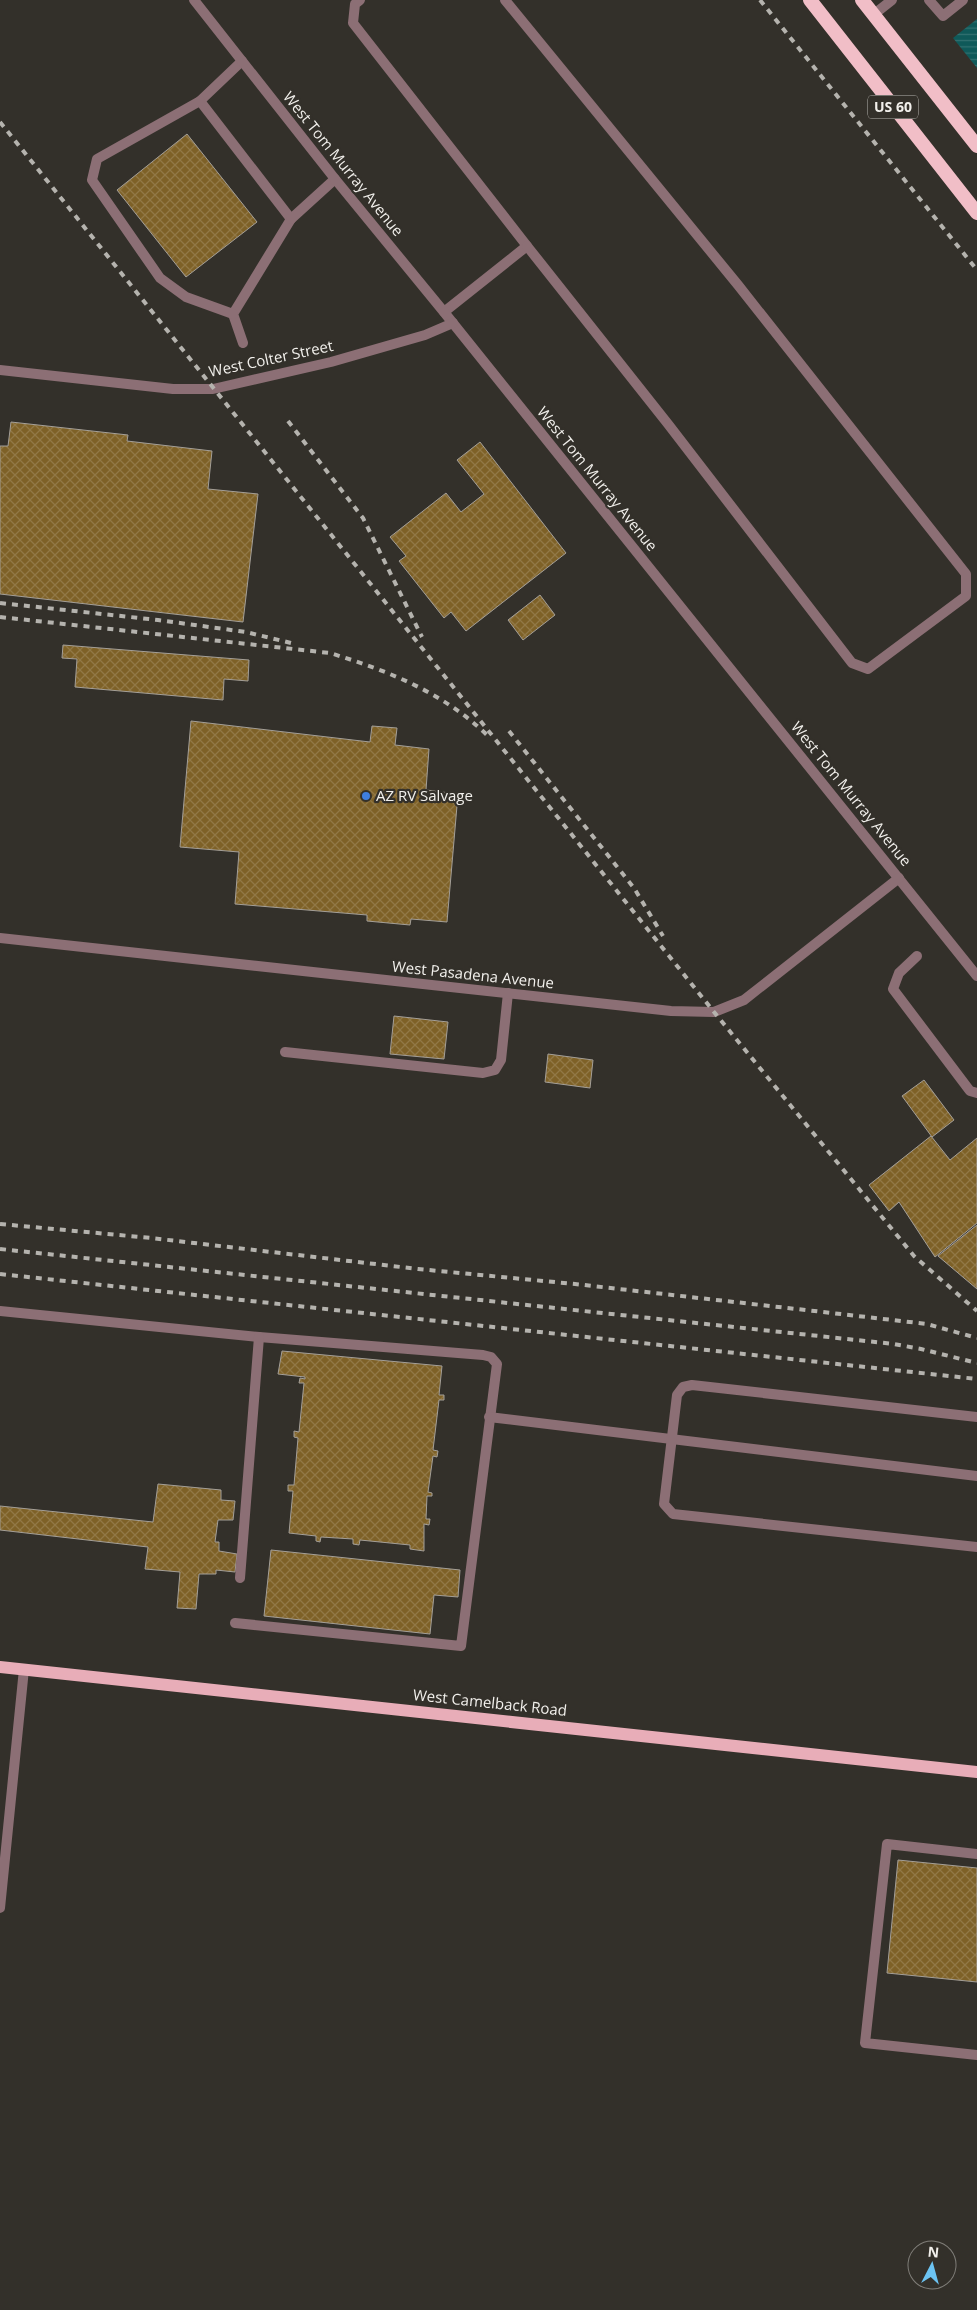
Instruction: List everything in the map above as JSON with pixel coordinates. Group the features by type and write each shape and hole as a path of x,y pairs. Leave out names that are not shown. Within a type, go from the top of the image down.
{"highway":[{"name":"US 60","path":"810,0 977,213"},
{"name":"US 60","path":"862,0 977,146"}],"main road":[{"name":"West Camelback Road","path":"0,1667 977,1772"}],"street":[{"path":"360,0 355,4 353,23 668,424 852,663 868,669 966,596 966,574 738,285 505,0"},
{"path":"874,15 892,0"},
{"path":"930,0 943,16 962,0"},
{"name":"West Tom Murray Avenue","path":"198,1 242,61 335,179 453,323 977,976"},
{"path":"233,314 186,297 160,278 92,180 97,159 200,101 242,61"},
{"path":"200,101 291,219"},
{"path":"233,314 291,219 335,179"},
{"path":"444,312 527,246"},
{"path":"233,314 243,343"},
{"name":"West Colter Street","path":"0,370 173,389 213,389 331,362 425,335 453,323"},
{"name":"West Pasadena Avenue","path":"0,938 671,1011 714,1012 744,1000 899,878"},
{"path":"917,956 899,973 893,989 970,1091 977,1093"},
{"path":"285,1052 483,1073 495,1070 502,1060 508,994"},
{"path":"0,1311 259,1337 483,1355 491,1357 497,1364 461,1646 235,1623"},
{"path":"240,1578 259,1337"},
{"path":"977,1417 692,1386 683,1387 677,1395 664,1504 673,1514 977,1547"},
{"path":"489,1417 977,1476"},
{"path":"0,1908 24,1669"},
{"path":"977,1854 887,1844 865,2043 977,2054"}],"water":[{"path":"977,19 977,68 953,38"}],"building":[{"path":"187,134 257,222 186,277 117,190"},
{"path":"11,422 128,435 127,441 212,451 208,489 258,494 243,622 0,594 0,446 8,446"},
{"path":"480,442 566,553 466,631 451,612 444,618 399,561 406,556 390,537 446,493 461,512 484,494 457,460"},
{"path":"540,595 555,615 523,640 508,620"},
{"path":"63,645 249,660 248,681 224,679 223,700 75,687 77,659 62,658"},
{"path":"191,721 370,742 372,726 397,728 395,745 429,749 426,790 458,794 447,922 411,919 410,925 367,921 367,915 235,904 239,852 180,847"},
{"path":"394,1016 448,1022 444,1059 390,1054"},
{"path":"548,1054 593,1060 590,1088 545,1082"},
{"path":"924,1080 954,1120 932,1137 902,1096"},
{"path":"931,1136 950,1160 977,1138 977,1223 935,1257 899,1202 889,1211 869,1185"},
{"path":"977,1225 977,1289 938,1256"},
{"path":"282,1351 442,1366 439,1395 444,1395 444,1400 439,1400 433,1450 438,1451 437,1457 433,1456 428,1492 432,1493 432,1496 427,1496 426,1519 430,1519 429,1525 424,1524 424,1551 410,1549 410,1545 360,1540 359,1545 353,1544 353,1539 321,1537 320,1542 316,1541 316,1536 289,1533 293,1491 288,1491 288,1485 294,1485 298,1438 294,1437 294,1431 299,1432 304,1383 299,1383 300,1378 305,1379 305,1377 278,1374"},
{"path":"158,1484 221,1490 221,1500 235,1501 233,1520 218,1520 215,1542 219,1542 219,1551 237,1554 235,1572 216,1570 216,1574 199,1574 196,1609 177,1608 180,1572 145,1569 148,1547 0,1530 0,1506 153,1522"},
{"path":"271,1550 460,1570 458,1597 434,1595 430,1634 264,1616"},
{"path":"898,1860 977,1868 977,1982 887,1973"}],"railway":[{"path":"760,0 977,270"},
{"path":"0,122 714,1012 914,1256 977,1311"},
{"path":"288,421 363,518 422,637"},
{"path":"0,603 158,620 246,632 291,643"},
{"path":"0,617 330,653 373,667 434,695 471,721 488,736"},
{"path":"509,731 634,888 663,936"},
{"path":"0,1224 151,1238 927,1324 977,1338"},
{"path":"0,1249 894,1344 977,1363"},
{"path":"0,1274 977,1379"}],"place":[{"name":"AZ RV Salvage","path":"366,796"}]}
